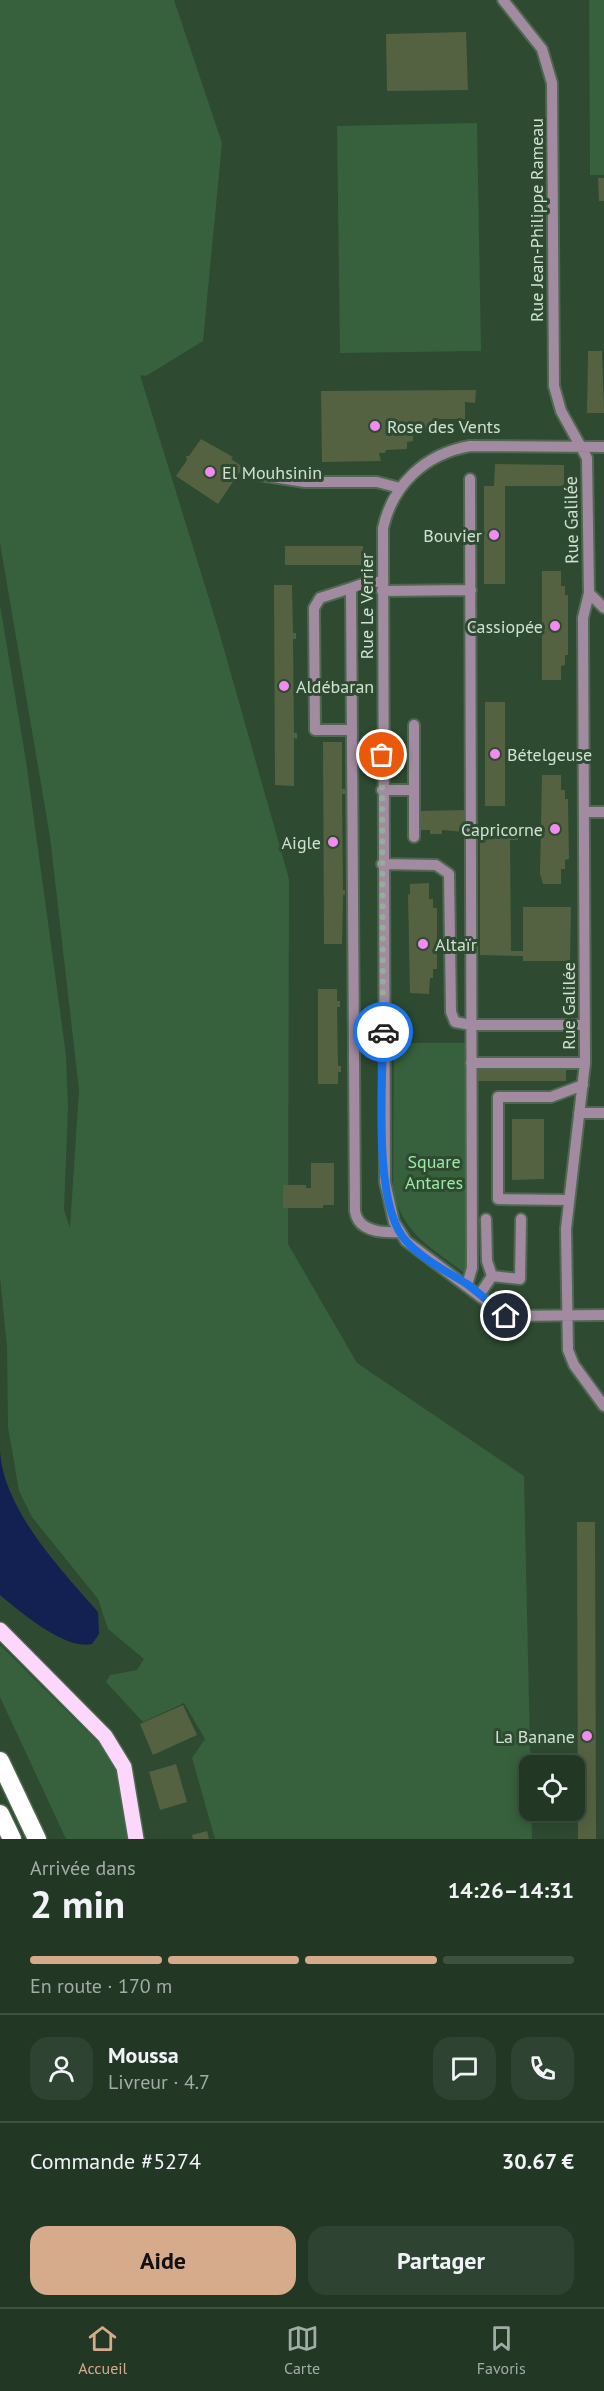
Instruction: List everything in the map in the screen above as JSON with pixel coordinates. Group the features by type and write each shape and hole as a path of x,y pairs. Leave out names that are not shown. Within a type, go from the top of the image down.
{"highway":[{"path":"0,1761 37,1839"},
{"path":"0,1814 12,1839"}],"main road":[{"path":"0,1630 105,1737 124,1767 136,1839"}],"street":[{"name":"Rue Jean-Philippe Rameau","path":"504,0 542,49 552,83 554,386 561,411 583,447"},
{"name":"Rue Le Verrier","path":"399,1232 390,1212 384,1182 382,586 383,528 386,514 400,488 429,461 454,449 470,446 604,447"},
{"name":"Rue Galilée","path":"583,447 587,458 589,593 583,618 585,1063 568,1200 567,1316 570,1358 604,1406"},
{"path":"260,475 305,482 377,482 400,488"},
{"path":"467,1285 472,1268 470,479"},
{"path":"352,730 315,730 314,608 321,598 368,582 382,586 471,590"},
{"path":"351,588 355,1211 358,1221 368,1229 399,1232 424,1257 480,1294 506,1316 604,1316"},
{"path":"589,593 604,608"},
{"path":"414,725 414,837"},
{"path":"382,790 414,790"},
{"path":"584,812 604,812"},
{"path":"382,864 436,865 449,874 451,1011 455,1022 471,1025 585,1025"},
{"path":"471,1063 585,1063"},
{"path":"568,1200 498,1199 498,1097 551,1097 583,1085"},
{"path":"579,1113 604,1113"},
{"path":"492,1276 520,1279 520,1219"},
{"path":"486,1220 487,1261 492,1276"},
{"path":"480,1294 492,1276"}],"green space":[{"path":"0,0 174,0 222,143 203,341 146,376 140,375 218,628 289,879 288,1244 357,1363 524,1476 530,1755 519,1755 519,1821 532,1821 532,1839 215,1839 192,1758 205,1739 184,1703 143,1722 106,1682 110,1675 137,1670 144,1659 108,1629 98,1599 32,1517 19,1491 8,1427 7,1347 0,1277 0,605 26,761 66,1055 68,1107 64,1210 70,1228 79,1090 50,837 0,543"},
{"path":"589,0 604,0 604,175 590,175"},
{"path":"477,123 481,351 340,353 337,126"},
{"name":"Square Antares","path":"394,1043 474,1043 476,1275 472,1279 424,1242 405,1221 398,1207 393,1191"},
{"path":"0,1645 113,1757 123,1782 129,1839 66,1839 0,1697"}],"water":[{"path":"0,1452 4,1474 23,1517 52,1558 98,1612 99,1634 92,1644 81,1644 56,1636 31,1620 0,1595"}],"building":[{"path":"466,32 468,90 387,91 386,34"},
{"path":"598,178 604,178 604,201 599,201"},
{"path":"588,351 602,351 604,413 587,413"},
{"name":"Rose des Vents","path":"476,390 475,403 465,402 465,419 437,419 438,423 429,422 428,428 413,429 413,441 407,442 407,449 386,450 385,453 379,453 381,461 322,462 321,391"},
{"name":"El Mouhsinin","path":"201,439 233,457 231,459 243,467 218,504 176,476 187,460 186,456 189,456"},
{"path":"495,464 564,465 564,486 505,486 505,584 484,584 484,486 494,486"},
{"path":"285,546 363,546 363,565 285,565"},
{"name":"Cassiopée","path":"542,571 561,571 561,586 565,586 565,595 568,595 568,655 565,655 565,665 561,666 561,680 542,680"},
{"name":"Aldébaran","path":"274,585 292,585 293,633 296,633 296,639 293,639 294,733 297,733 297,739 294,738 294,786 275,785"},
{"name":"Bételgeuse","path":"485,702 505,702 505,806 485,806"},
{"name":"Aigle","path":"323,742 342,742 342,789 345,789 346,794 342,794 343,890 345,890 345,895 343,895 342,944 324,944"},
{"name":"Capricorne","path":"542,775 561,775 561,790 565,790 565,799 568,799 569,859 565,860 565,869 561,869 561,884 543,884 540,874"},
{"path":"467,810 467,830 464,832 442,830 442,834 430,834 430,830 420,830 420,811"},
{"path":"494,827 518,827 518,840 510,840 511,951 523,951 523,907 571,907 570,961 523,961 523,956 480,955 480,840 495,839"},
{"name":"Altaïr","path":"429,883 429,899 433,899 433,908 437,908 437,969 433,969 433,978 430,978 429,994 410,993 408,894 410,895 410,884"},
{"path":"318,989 337,989 337,1001 340,1001 340,1007 337,1007 338,1066 341,1066 341,1072 338,1072 338,1084 318,1084"},
{"path":"362,1032 369,1032 370,1043 362,1043"},
{"path":"478,1070 566,1070 566,1081 478,1081"},
{"path":"512,1119 544,1119 544,1179 512,1180"},
{"path":"311,1163 334,1163 334,1205 323,1205 323,1208 283,1208 283,1185 306,1185 306,1188 311,1188"},
{"path":"577,1522 595,1522 596,1839 578,1839 578,1821 585,1821 585,1755 578,1755"},
{"path":"183,1705 197,1735 153,1755 140,1724"},
{"path":"176,1764 187,1802 160,1810 149,1772"},
{"path":"207,1831 209,1839 193,1839 192,1835"}],"way so far":[{"path":"382,755 383,1032"}],"place":[{"name":"Rose des Vents","path":"375,426"},
{"name":"El Mouhsinin","path":"210,472"},
{"name":"Bouvier","path":"494,535"},
{"name":"Cassiopée","path":"555,626"},
{"name":"Aldébaran","path":"284,686"},
{"name":"Bételgeuse","path":"495,754"},
{"name":"Capricorne","path":"555,829"},
{"name":"Aigle","path":"333,842"},
{"name":"Altaïr","path":"423,944"},
{"name":"La Banane","path":"587,1736"}],"route":[{"path":"383,1032 384,1182 394,1222 399,1232 415,1249 467,1285 506,1316"}]}
